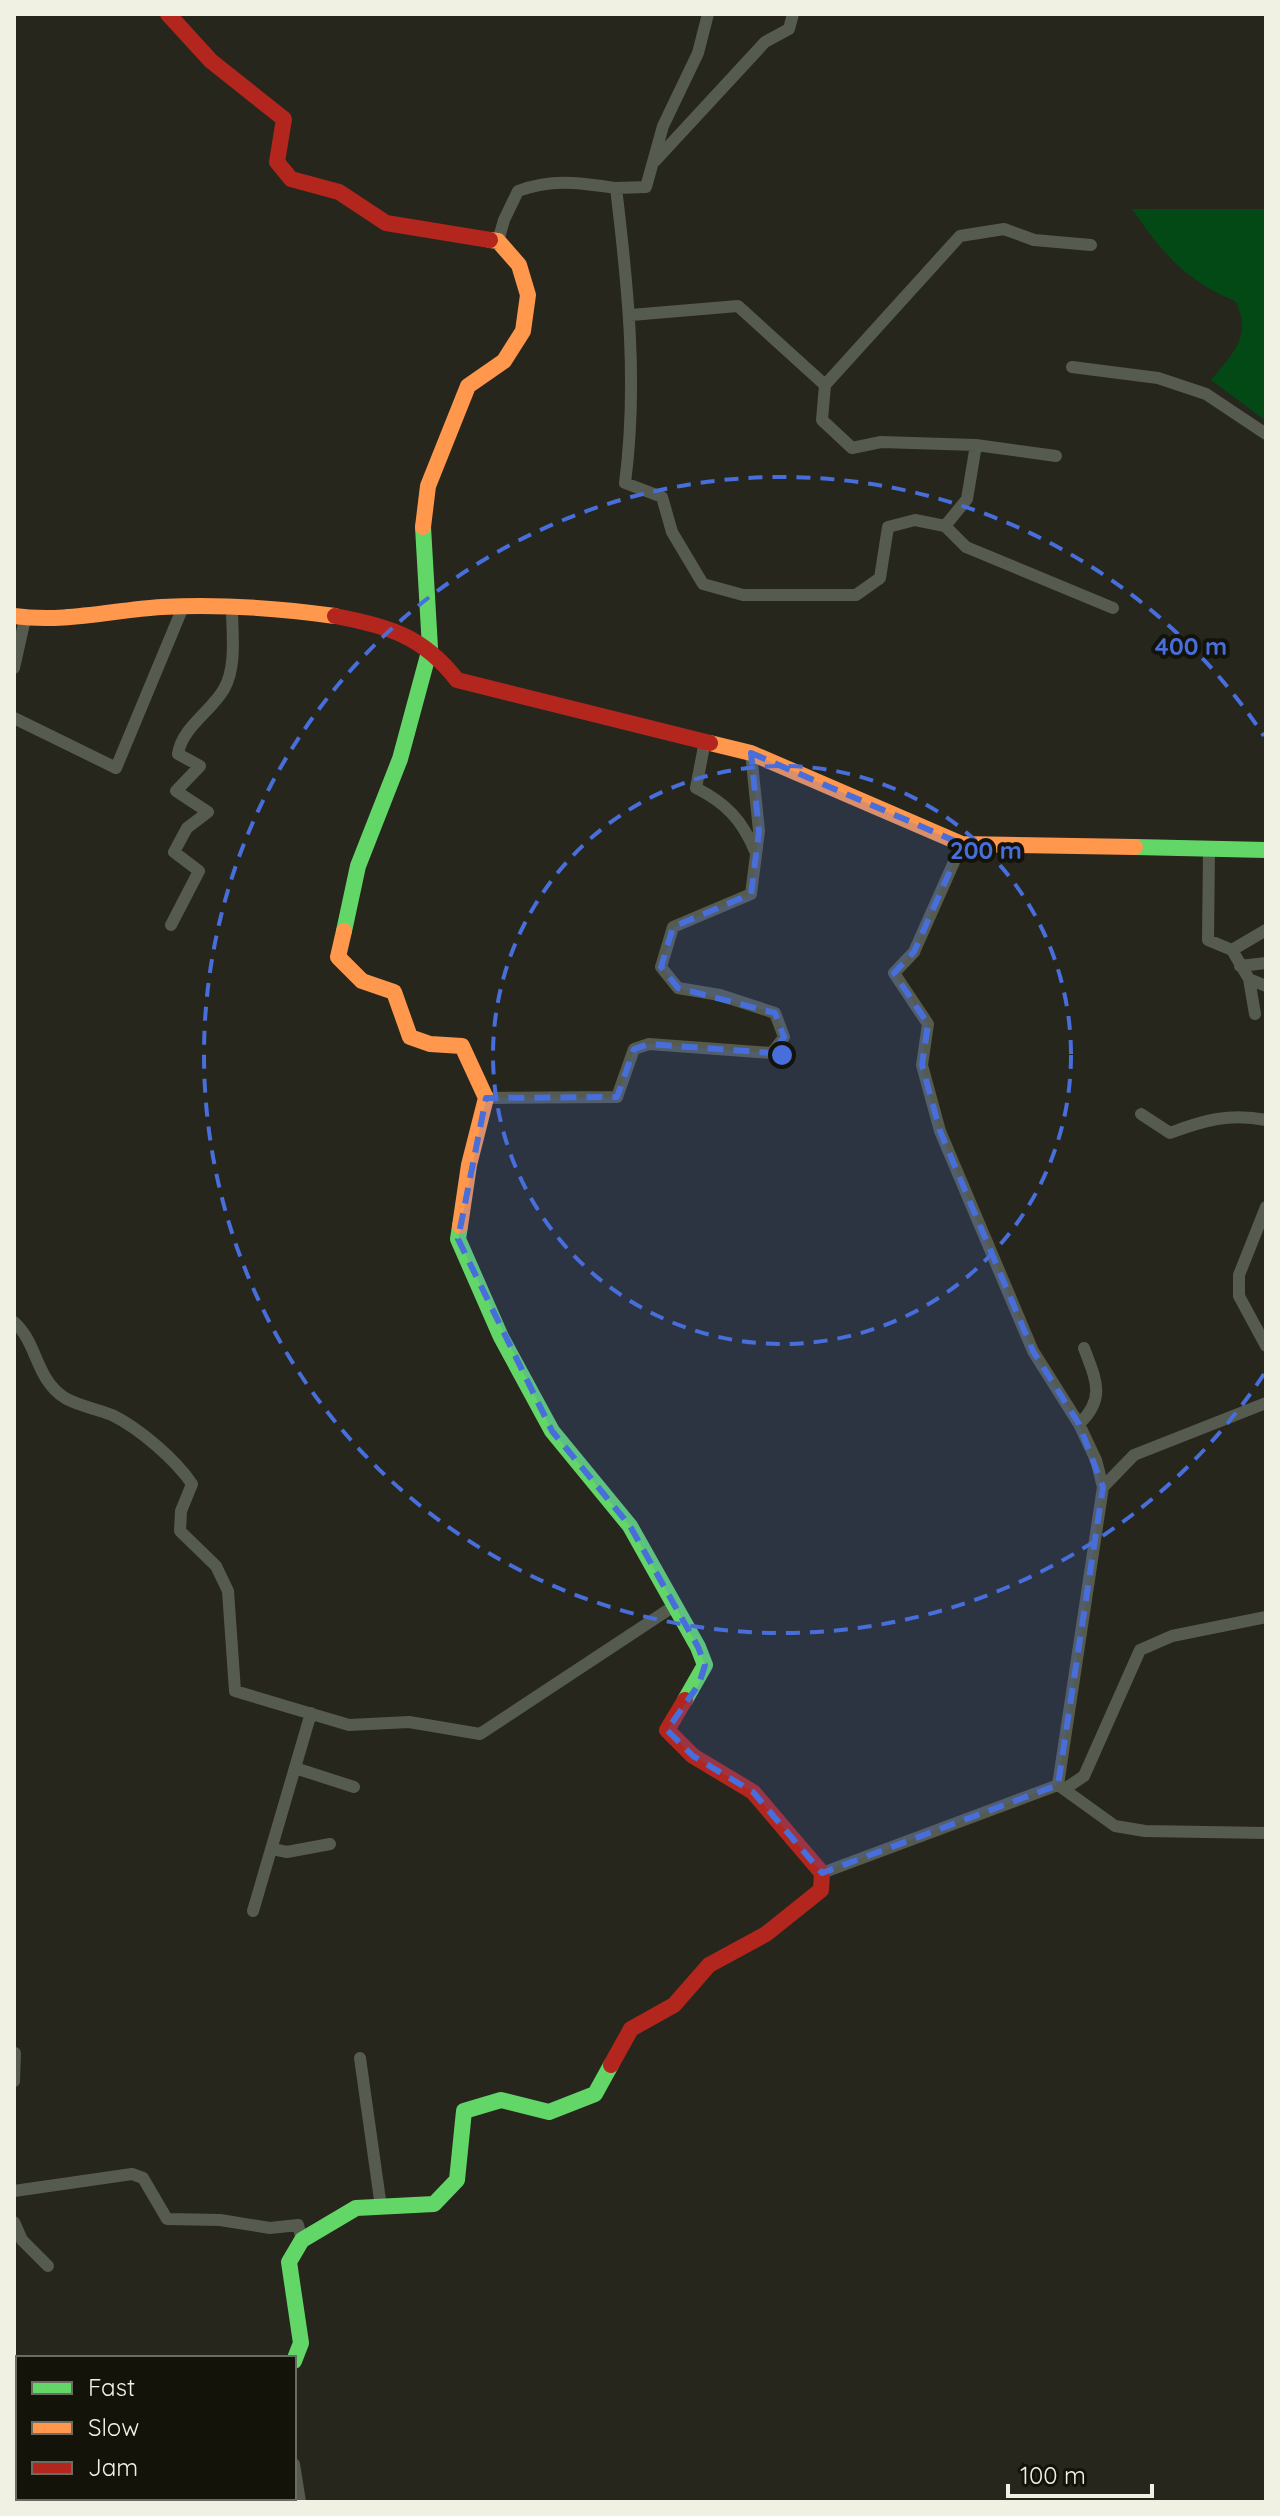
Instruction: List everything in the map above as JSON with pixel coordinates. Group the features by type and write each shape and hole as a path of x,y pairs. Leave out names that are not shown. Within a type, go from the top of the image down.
{"street":[{"path":"168,14 211,61 284,119 277,162 291,179 339,192 386,223 498,241 519,265 528,295 523,331 504,361 468,386 428,486 422,532 430,648 400,759 358,866 338,957 362,981 394,992 410,1037 430,1044 462,1046 486,1098 469,1165 458,1239 501,1337 552,1431 630,1526 705,1665 699,1684 678,1706 667,1730 693,1756 753,1792 822,1873 821,1890 766,1934 709,1965 674,2005 631,2029 595,2094 549,2112 501,2100 464,2111 457,2180 434,2204 356,2208 302,2240 289,2262 301,2343 296,2356"},
{"path":"498,241 518,191 541,183 564,180 616,188 646,187 663,126 698,53 708,14"},
{"path":"653,164 765,42 789,29 793,14"},
{"path":"616,188 631,315 632,430 625,483 662,497 672,532 703,584 743,595 856,595 880,578 888,527 915,520 945,526 966,547 1113,608"},
{"path":"1056,456 976,445 881,442 852,448 822,420 825,385 960,236 1004,229 1034,240 1091,245"},
{"path":"631,315 738,306 825,385"},
{"path":"1072,367 1158,378 1206,394 1266,434"},
{"path":"945,526 967,499 976,445"},
{"path":"14,718 116,768 183,607"},
{"path":"14,668 20,618 81,619 183,607 360,618 430,648 457,680 751,753 962,844 1266,850"},
{"path":"171,925 199,871 174,852 187,828 208,812 176,791 200,766 178,754 180,742 226,686 231,671 232,608"},
{"path":"705,741 696,788 718,800 743,823 756,854"},
{"path":"486,1098 617,1097 634,1049 649,1044 772,1053 784,1037 775,1013 720,995 678,988 661,967 673,927 751,894 759,831 751,753"},
{"path":"962,844 914,952 894,973 928,1024 922,1065 940,1131 1033,1351 1079,1424 1096,1460 1103,1487 1062,1786"},
{"path":"1209,849 1208,940 1232,950 1249,979 1255,1014"},
{"path":"1232,950 1266,930"},
{"path":"1240,966 1266,963"},
{"path":"1249,979 1266,986"},
{"path":"1141,1114 1170,1133 1204,1120 1238,1114 1266,1120"},
{"path":"1266,1207 1239,1275 1239,1296 1266,1346"},
{"path":"14,1322 25,1332 43,1377 65,1398 115,1417 179,1464 192,1484 181,1511 180,1531 193,1547 216,1566 228,1591 235,1691 349,1725 409,1722 480,1734 674,1606"},
{"path":"1079,1424 1090,1413 1098,1387 1084,1348"},
{"path":"1103,1487 1134,1455 1266,1403"},
{"path":"822,1873 1084,1776 1140,1650 1172,1636 1266,1617"},
{"path":"253,1911 311,1713"},
{"path":"295,1768 354,1787"},
{"path":"1062,1786 1115,1826 1145,1831 1266,1833"},
{"path":"272,1849 287,1852 330,1844"},
{"path":"14,2081 15,2053"},
{"path":"360,2058 381,2207"},
{"path":"14,2191 132,2174 143,2178 167,2219 176,2222 220,2220 270,2228 298,2225 302,2240"},
{"path":"14,2222 22,2240 48,2266"},
{"path":"296,2477 300,2502"}],"highlighted area":[{"path":"751,753 962,844 914,952 894,973 928,1024 922,1065 940,1131 1033,1351 1079,1424 1103,1487 1058,1785 822,1873 753,1792 693,1756 667,1730 699,1684 705,1665 698,1647 630,1526 552,1431 458,1239 486,1098 617,1097 634,1049 649,1044 772,1053 784,1037 775,1013 678,988 661,967 673,927 751,894 759,831"}],"shaded area":[{"path":"1132,209 1266,209 1266,421 1211,380 1238,344 1242,324 1235,301 1202,284 1176,264"}],"traffic: fast":[{"path":"344,931 358,866 400,759 430,648 423,527"},
{"path":"1135,847 1266,850"},
{"path":"460,1226 458,1239 501,1337 552,1431 630,1526 698,1647 705,1665 685,1700"},
{"path":"296,2356 301,2343 289,2262 302,2240 356,2208 434,2204 457,2180 464,2111 501,2100 549,2112 595,2094 611,2065"}],"traffic: slow":[{"path":"423,527 428,486 468,386 504,361 523,331 528,295 519,265 498,241 490,240"},
{"path":"14,616 70,617 162,607 205,606 335,616"},
{"path":"710,743 751,753 962,844 1135,847"},
{"path":"344,931 338,957 362,981 394,992 410,1037 430,1044 462,1046 486,1098 469,1165 460,1226"}],"traffic: jam":[{"path":"168,14 211,61 284,119 277,162 291,179 339,192 386,223 490,240"},
{"path":"335,616 403,635 431,653 457,680 710,743"},
{"path":"611,2065 631,2029 674,2005 709,1965 766,1934 821,1890 822,1873 753,1792 693,1756 667,1730 685,1700"}]}
